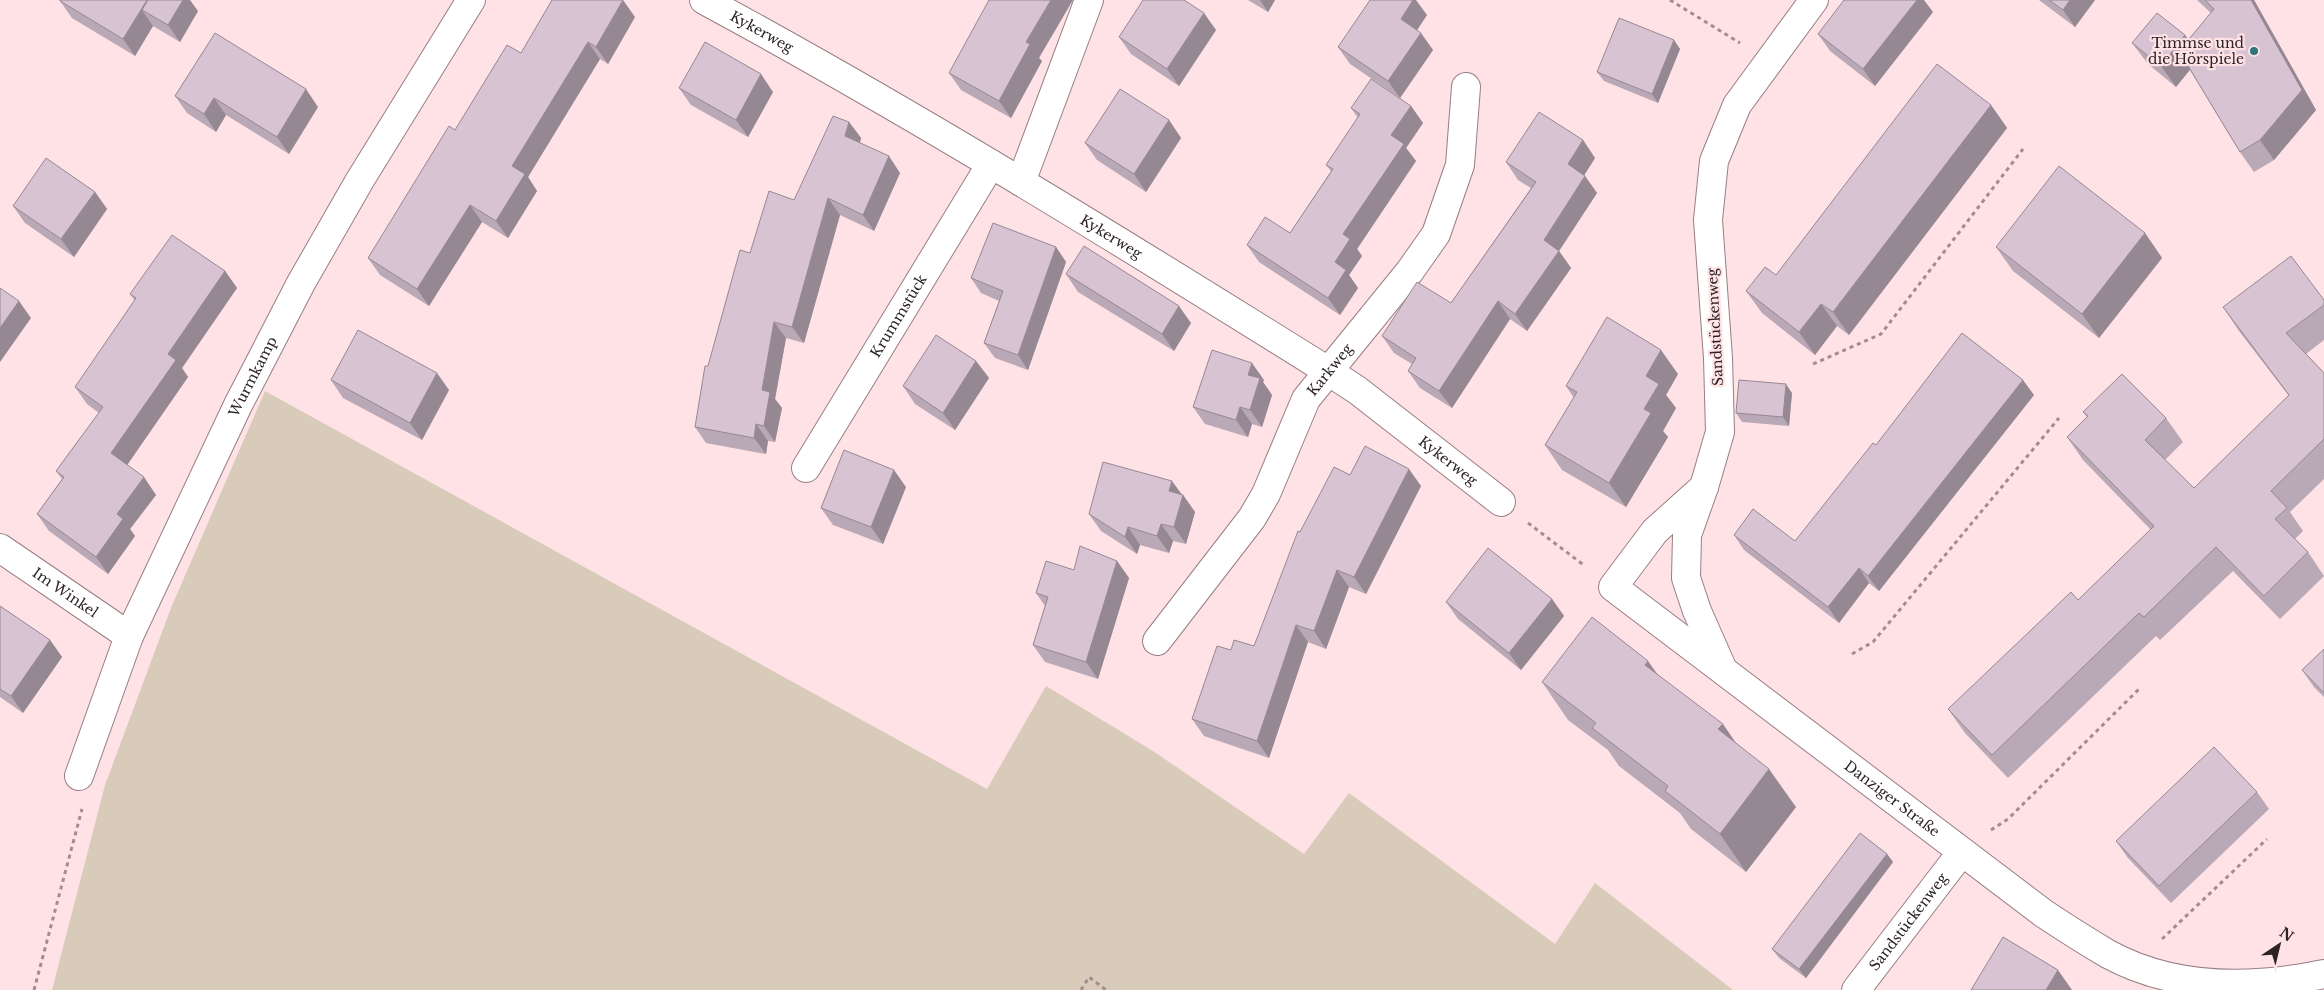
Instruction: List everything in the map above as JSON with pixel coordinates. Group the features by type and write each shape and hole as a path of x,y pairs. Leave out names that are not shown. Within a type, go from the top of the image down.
{"street":[{"name":"Wurmkamp","path":"79,776 129,636 238,405 301,283 360,180 471,0"},
{"name":"Kykerweg","path":"704,0 794,48 991,164 1328,371 1357,390 1501,502"},
{"path":"1021,182 1089,0"},
{"name":"Sandstückenweg","path":"1724,671 1697,611 1686,578 1687,535 1704,487 1720,432 1718,358 1708,220 1714,161 1737,105 1814,0"},
{"name":"Karkweg","path":"1157,641 1252,518 1266,494 1306,399 1410,272 1436,234 1460,165 1466,87"},
{"name":"Krummstück","path":"806,468 991,164"},
{"path":"1613,588 1655,532 1704,487"},
{"name":"Im Winkel","path":"0,548 129,636"},
{"name":"Danziger Straße","path":"1613,588 2043,914 2109,954 2135,965 2185,981 2243,985 2299,980 2324,974"},
{"name":"Sandstückenweg","path":"1856,990 1961,853"}],"path":[{"path":"1670,0 1768,61"},
{"path":"1813,364 1882,334 2023,149"},
{"path":"1852,654 1873,642 2059,418"},
{"path":"1501,502 1613,588"},
{"path":"1961,853 2008,818 2138,688"},
{"path":"34,990 84,800 79,776"},
{"path":"2135,965 2267,839"},
{"path":"1081,990 1089,977 1106,990"}],"shaded area":[{"path":"265,391 987,789 1046,686 1153,751 1304,854 1349,793 1555,944 1595,883 1733,990 52,990 105,785 171,608"}],"building":[{"path":"60,0 147,0 123,39"},
{"path":"148,0 183,0 168,25 142,10"},
{"path":"552,0 623,0 596,47 588,42 512,166 525,174 496,221 470,205 417,289 368,258 449,126 455,130 507,45 521,53"},
{"path":"989,0 1051,0 1026,42 1030,44 999,101 949,73"},
{"path":"1143,0 1184,0 1204,13 1167,69 1119,37"},
{"path":"1370,0 1413,0 1401,19 1421,33 1388,81 1338,47"},
{"path":"1844,0 1917,0 1863,69 1818,34"},
{"path":"2049,0 2070,0 2063,10"},
{"path":"2205,0 2251,0 2302,90 2260,140 2240,152 2179,51 2214,9"},
{"path":"2157,13 2185,35 2161,66 2132,43"},
{"path":"1619,18 1674,40 1652,94 1597,72"},
{"path":"215,33 306,89 277,137 214,98 204,114 175,96"},
{"path":"705,42 761,74 736,120 679,88"},
{"path":"1937,64 1991,105 1833,312 1821,304 1799,332 1746,291 1765,267 1776,275"},
{"path":"1371,79 1411,106 1391,135 1404,144 1343,234 1350,239 1335,262 1346,270 1328,298 1247,245 1265,217 1290,233 1333,169 1326,165 1360,114 1351,108"},
{"path":"1120,89 1169,120 1134,174 1085,143"},
{"path":"1539,112 1583,140 1568,164 1585,176 1544,240 1559,251 1515,314 1498,301 1439,391 1408,371 1416,358 1382,336 1417,282 1451,303 1536,182 1506,162"},
{"path":"833,116 849,122 845,136 889,156 863,215 828,198 792,327 774,322 762,390 770,392 764,426 756,424 754,438 695,427 705,366 708,366 740,250 750,253 769,191 794,200"},
{"path":"46,158 95,192 61,239 13,206"},
{"path":"2059,166 2145,233 2082,314 1996,247"},
{"path":"993,223 1056,247 1018,355 984,343 1003,291 971,278"},
{"path":"172,235 225,271 168,354 176,360 111,453 144,477 117,514 123,519 96,557 37,514 64,477 56,471 103,407 75,387 136,298 130,294"},
{"path":"1084,246 1179,306 1162,334 1066,274"},
{"path":"2291,256 2324,300 2324,305 2286,333 2324,373 2324,439 2271,491 2287,508 2275,519 2308,552 2264,596 2216,547 2144,617 2139,613 1992,755 1948,709 2071,592 2078,600 2154,526 2067,437 2088,416 2083,412 2122,374 2166,418 2145,440 2194,488 2289,395 2223,307"},
{"path":"0,288 19,301 0,328"},
{"path":"1607,317 1661,350 1646,376 1659,384 1644,409 1651,413 1609,483 1545,445 1577,392 1566,386"},
{"path":"358,330 437,373 410,423 331,380"},
{"path":"1962,333 2023,380 1868,576 1859,568 1828,607 1734,535 1753,509 1795,541 1873,443 1876,445"},
{"path":"936,335 976,361 943,413 903,386"},
{"path":"1212,350 1252,363 1248,375 1260,378 1250,410 1240,407 1236,420 1193,407"},
{"path":"1739,380 1786,384 1783,417 1736,413"},
{"path":"1365,446 1409,469 1354,577 1337,570 1314,631 1296,625 1257,741 1192,719 1217,646 1231,650 1234,640 1254,646 1298,531 1300,532 1334,467 1350,475"},
{"path":"844,450 894,470 871,527 821,508"},
{"path":"1103,462 1172,481 1169,491 1183,495 1174,527 1161,524 1157,536 1128,527 1125,537 1089,514"},
{"path":"1080,546 1117,561 1086,662 1033,645 1048,597 1036,593 1046,561 1074,570"},
{"path":"1488,548 1552,599 1509,653 1446,602"},
{"path":"0,606 50,640 11,696 0,689"},
{"path":"1592,617 1648,661 1645,665 1723,724 1718,729 1769,769 1720,834 1665,791 1668,786 1592,728 1596,723 1542,682"},
{"path":"2324,649 2324,693 2302,670"},
{"path":"2214,747 2257,792 2159,886 2116,841"},
{"path":"1860,833 1887,854 1799,969 1772,949"},
{"path":"2003,937 2058,970 2046,990 1971,990"}],"place":[{"name":"Timmse und die Hörspiele","path":"2254,51"}]}
